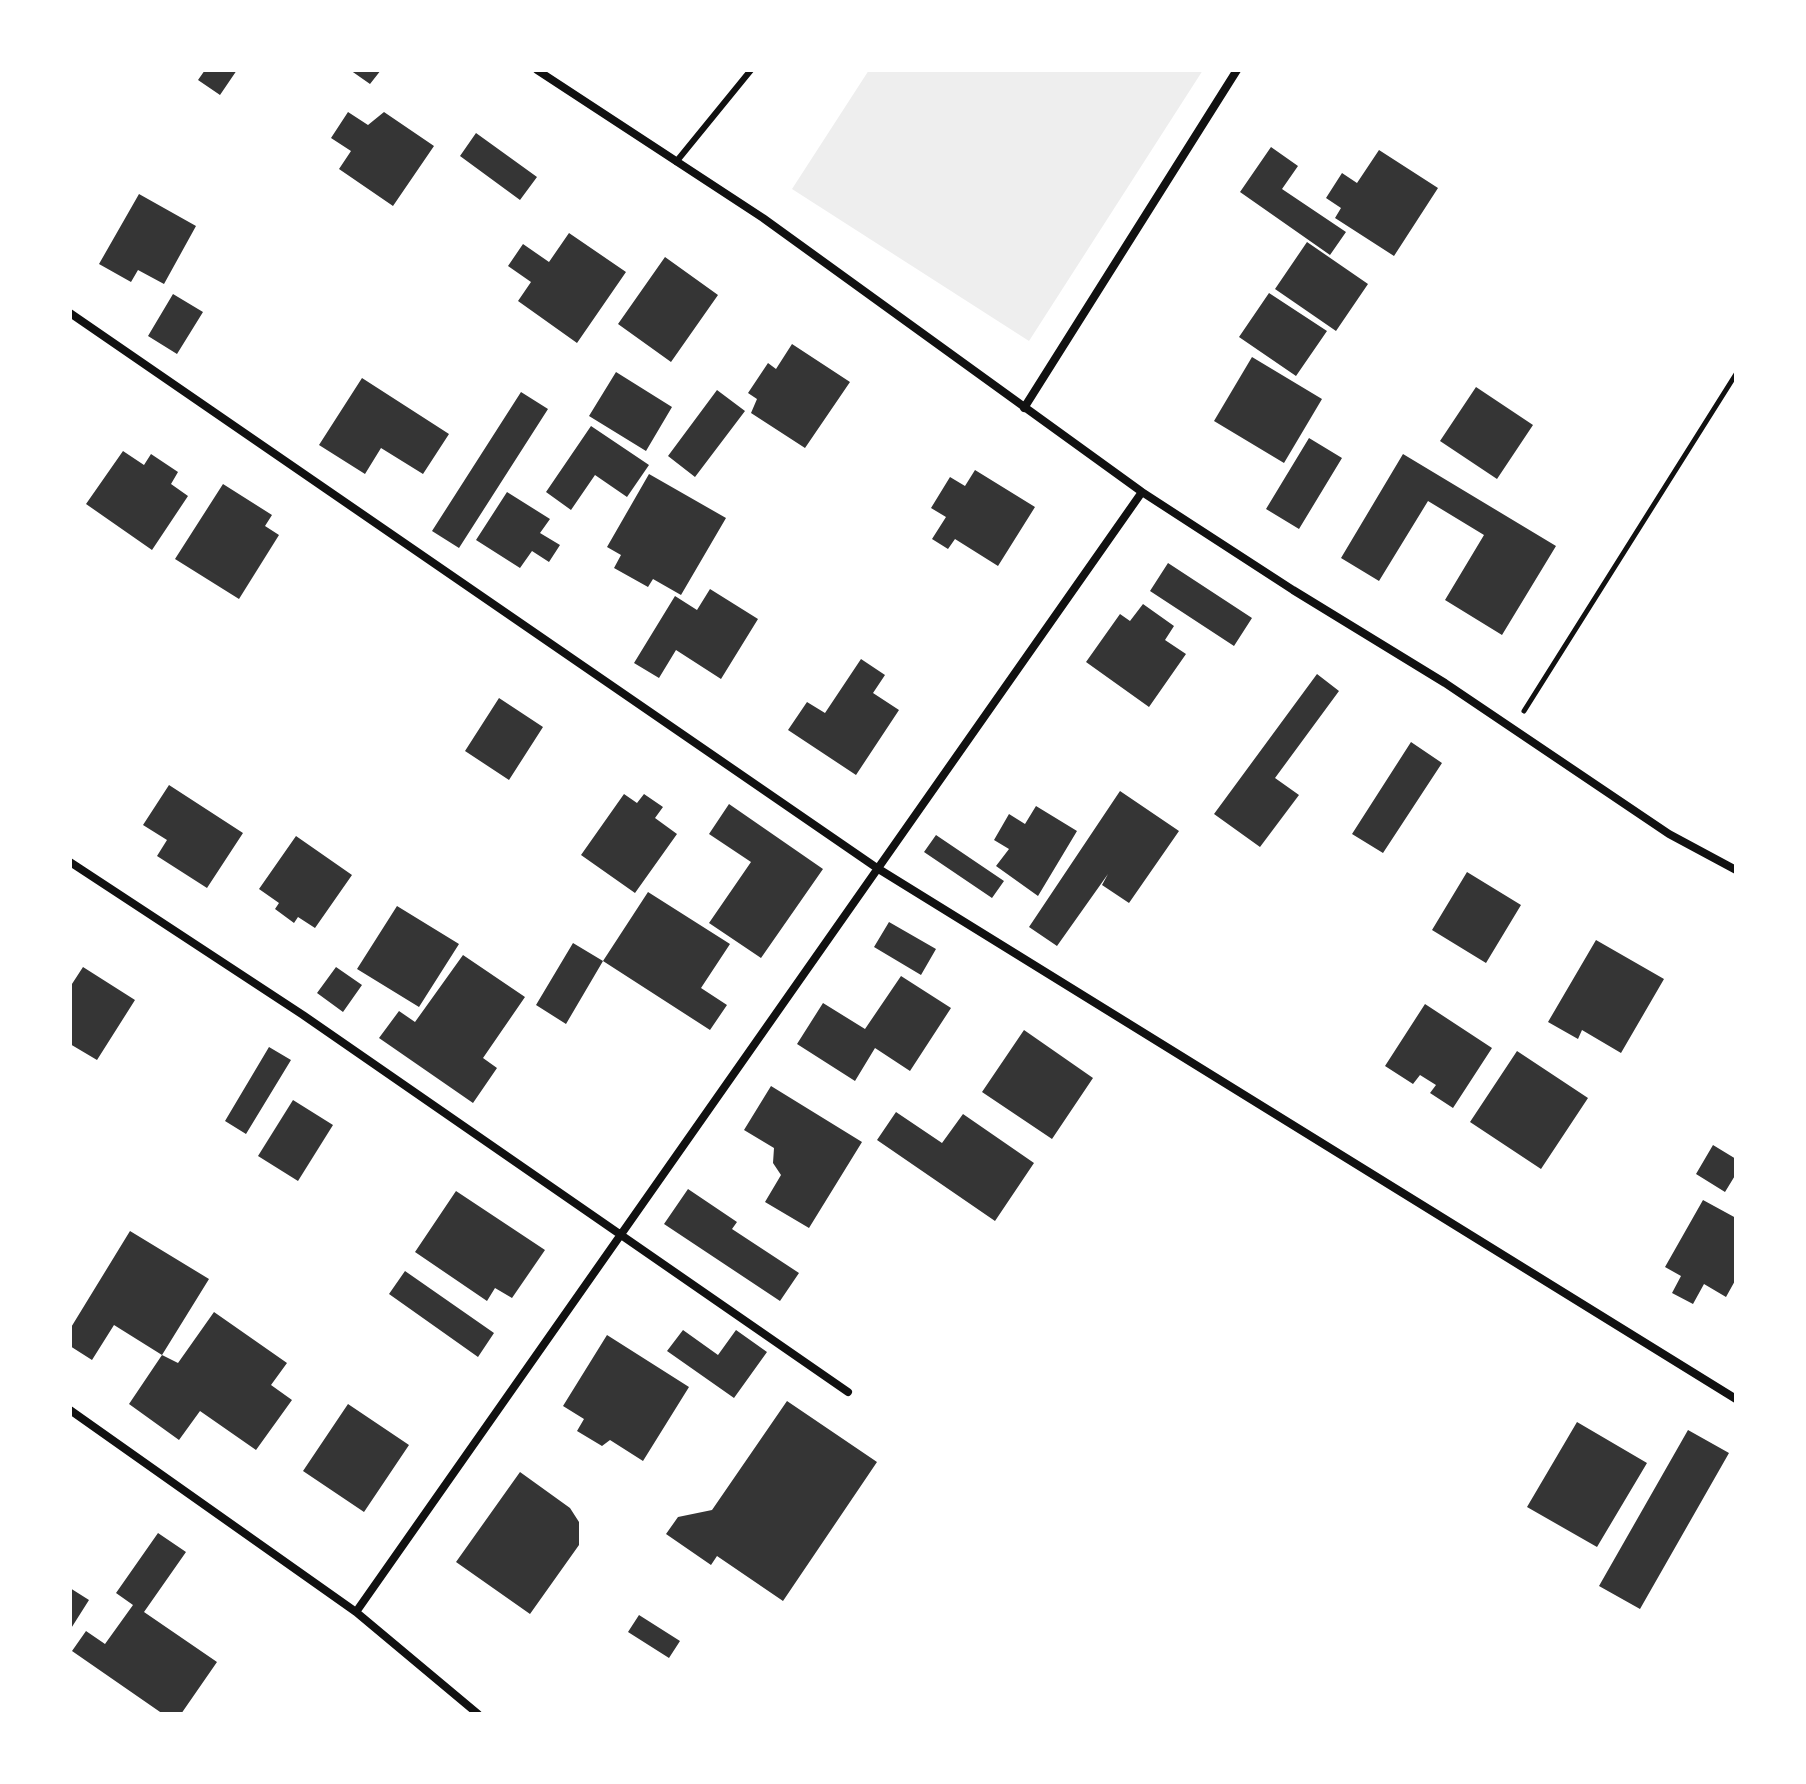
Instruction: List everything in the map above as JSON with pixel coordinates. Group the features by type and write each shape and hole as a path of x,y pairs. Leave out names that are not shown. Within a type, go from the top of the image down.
{"street":[{"path":"537,70 763,218 1142,492 1513,729 1669,834 1736,870"},
{"path":"1024,408 1237,70"},
{"path":"70,313 877,868 1736,1399"},
{"path":"356,1612 1142,492"},
{"path":"70,862 303,1015 848,1392"},
{"path":"70,1410 356,1612 478,1714"}],"lane":[{"path":"676,162 751,70"}],"path":[{"path":"1513,729 1736,374"}],"shaded area":[{"path":"869,70 1203,70 1029,341 792,189"}],"building":[{"path":"205,70 237,70 220,95 198,80"},
{"path":"350,70 381,70 370,84"},
{"path":"348,112 368,125 384,112 434,146 393,206 339,169 351,151 331,138"},
{"path":"476,133 537,177 520,200 460,156"},
{"path":"1271,147 1298,166 1282,189 1346,232 1330,255 1240,192"},
{"path":"1379,150 1438,188 1394,256 1335,218 1341,208 1326,198 1342,173 1357,183"},
{"path":"139,194 196,226 164,284 138,270 131,282 99,264"},
{"path":"569,233 626,272 577,343 518,301 531,282 508,266 523,244 549,262"},
{"path":"1307,242 1368,284 1336,331 1275,289"},
{"path":"665,257 718,295 671,362 618,324"},
{"path":"1269,293 1327,331 1296,376 1239,337"},
{"path":"173,294 203,312 177,354 148,336"},
{"path":"792,344 850,382 805,448 751,413 757,399 748,393 768,363 776,369"},
{"path":"1252,357 1322,399 1284,463 1214,421"},
{"path":"616,372 672,407 646,451 589,416"},
{"path":"362,378 449,434 423,474 381,448 365,474 319,445"},
{"path":"1476,387 1533,425 1497,479 1440,441"},
{"path":"717,390 745,411 695,477 668,456"},
{"path":"521,392 548,409 459,548 432,531"},
{"path":"591,426 649,465 627,497 595,475 571,510 546,492"},
{"path":"1309,438 1342,458 1299,529 1266,509"},
{"path":"123,451 144,465 151,454 178,472 171,484 188,496 152,550 86,504"},
{"path":"1403,454 1556,546 1502,635 1445,600 1484,535 1428,501 1379,581 1341,558"},
{"path":"975,470 1035,507 998,566 955,539 948,549 932,539 946,517 931,508 950,477 965,486"},
{"path":"649,474 726,518 681,595 653,579 648,587 614,568 621,555 607,547"},
{"path":"223,484 272,515 265,526 279,535 239,599 175,559"},
{"path":"507,492 550,519 540,533 560,545 549,562 532,551 520,568 476,540"},
{"path":"1168,563 1252,618 1234,646 1150,591"},
{"path":"710,589 758,619 721,679 676,650 659,678 634,663 675,596 697,610"},
{"path":"1143,604 1174,626 1165,640 1186,654 1149,707 1086,662 1120,614 1130,621"},
{"path":"861,659 885,675 873,693 899,710 856,775 788,730 807,702 825,713"},
{"path":"1317,674 1339,691 1275,778 1299,795 1260,847 1214,814"},
{"path":"499,698 543,727 509,780 465,751"},
{"path":"1411,742 1442,763 1383,853 1352,834"},
{"path":"169,785 243,833 207,888 157,856 167,840 143,825"},
{"path":"1120,791 1179,831 1129,903 1102,885 1108,874 1057,946 1029,927"},
{"path":"624,794 637,803 644,794 663,807 655,818 677,834 635,893 581,855"},
{"path":"729,804 823,869 761,958 709,923 751,862 709,834"},
{"path":"1036,806 1077,831 1038,896 996,866 1009,849 994,840 1009,814 1025,824"},
{"path":"936,835 1004,881 992,898 924,852"},
{"path":"296,836 352,875 315,928 298,917 294,923 275,909 279,903 259,889"},
{"path":"1467,872 1521,905 1486,963 1432,930"},
{"path":"648,892 730,944 701,988 727,1005 710,1030 603,961"},
{"path":"397,906 459,944 419,1007 357,969"},
{"path":"889,922 936,949 921,975 874,947"},
{"path":"1596,940 1664,979 1621,1053 1582,1030 1578,1039 1548,1022"},
{"path":"573,943 603,961 566,1024 536,1005"},
{"path":"463,955 525,997 483,1058 497,1068 473,1103 379,1038 399,1011 415,1022"},
{"path":"83,967 135,1000 97,1060 70,1044 70,987"},
{"path":"336,967 362,985 343,1012 317,993"},
{"path":"901,976 951,1008 910,1071 875,1048 855,1081 797,1044 823,1003 865,1029"},
{"path":"1425,1004 1492,1048 1453,1108 1430,1093 1436,1085 1420,1075 1413,1084 1385,1066"},
{"path":"1024,1030 1093,1078 1052,1139 982,1092"},
{"path":"269,1047 291,1060 246,1134 225,1121"},
{"path":"1517,1051 1588,1098 1541,1169 1470,1122"},
{"path":"771,1086 862,1142 809,1228 765,1202 781,1175 773,1163 774,1148 744,1130"},
{"path":"293,1100 333,1125 298,1181 258,1156"},
{"path":"896,1112 942,1143 963,1114 1034,1163 995,1221 877,1140"},
{"path":"1713,1145 1736,1159 1736,1174 1725,1192 1696,1174"},
{"path":"688,1189 737,1222 732,1229 799,1273 780,1301 664,1224"},
{"path":"456,1191 545,1250 512,1298 495,1288 487,1301 415,1252"},
{"path":"1703,1200 1736,1218 1736,1279 1726,1297 1704,1284 1693,1304 1672,1293 1681,1276 1665,1267"},
{"path":"130,1231 209,1279 162,1355 114,1325 92,1360 70,1346 70,1329"},
{"path":"405,1271 494,1333 478,1357 389,1294"},
{"path":"214,1312 287,1363 271,1385 292,1400 256,1450 200,1411 179,1440 129,1404 162,1355 178,1363"},
{"path":"683,1330 718,1355 736,1330 767,1352 734,1398 667,1351"},
{"path":"607,1335 689,1387 643,1461 610,1440 602,1446 577,1431 584,1419 563,1406"},
{"path":"787,1401 877,1462 783,1601 717,1556 711,1565 666,1534 678,1517 712,1510"},
{"path":"348,1404 409,1445 364,1512 303,1471"},
{"path":"1577,1422 1647,1463 1597,1547 1527,1507"},
{"path":"1688,1430 1729,1453 1640,1609 1599,1586"},
{"path":"520,1472 570,1508 579,1522 579,1545 530,1614 456,1562"},
{"path":"158,1533 186,1552 144,1612 217,1662 181,1714 163,1714 72,1651 86,1631 105,1644 133,1605 116,1593"},
{"path":"70,1588 89,1600 70,1630"},
{"path":"639,1615 680,1641 669,1658 628,1632"}]}
